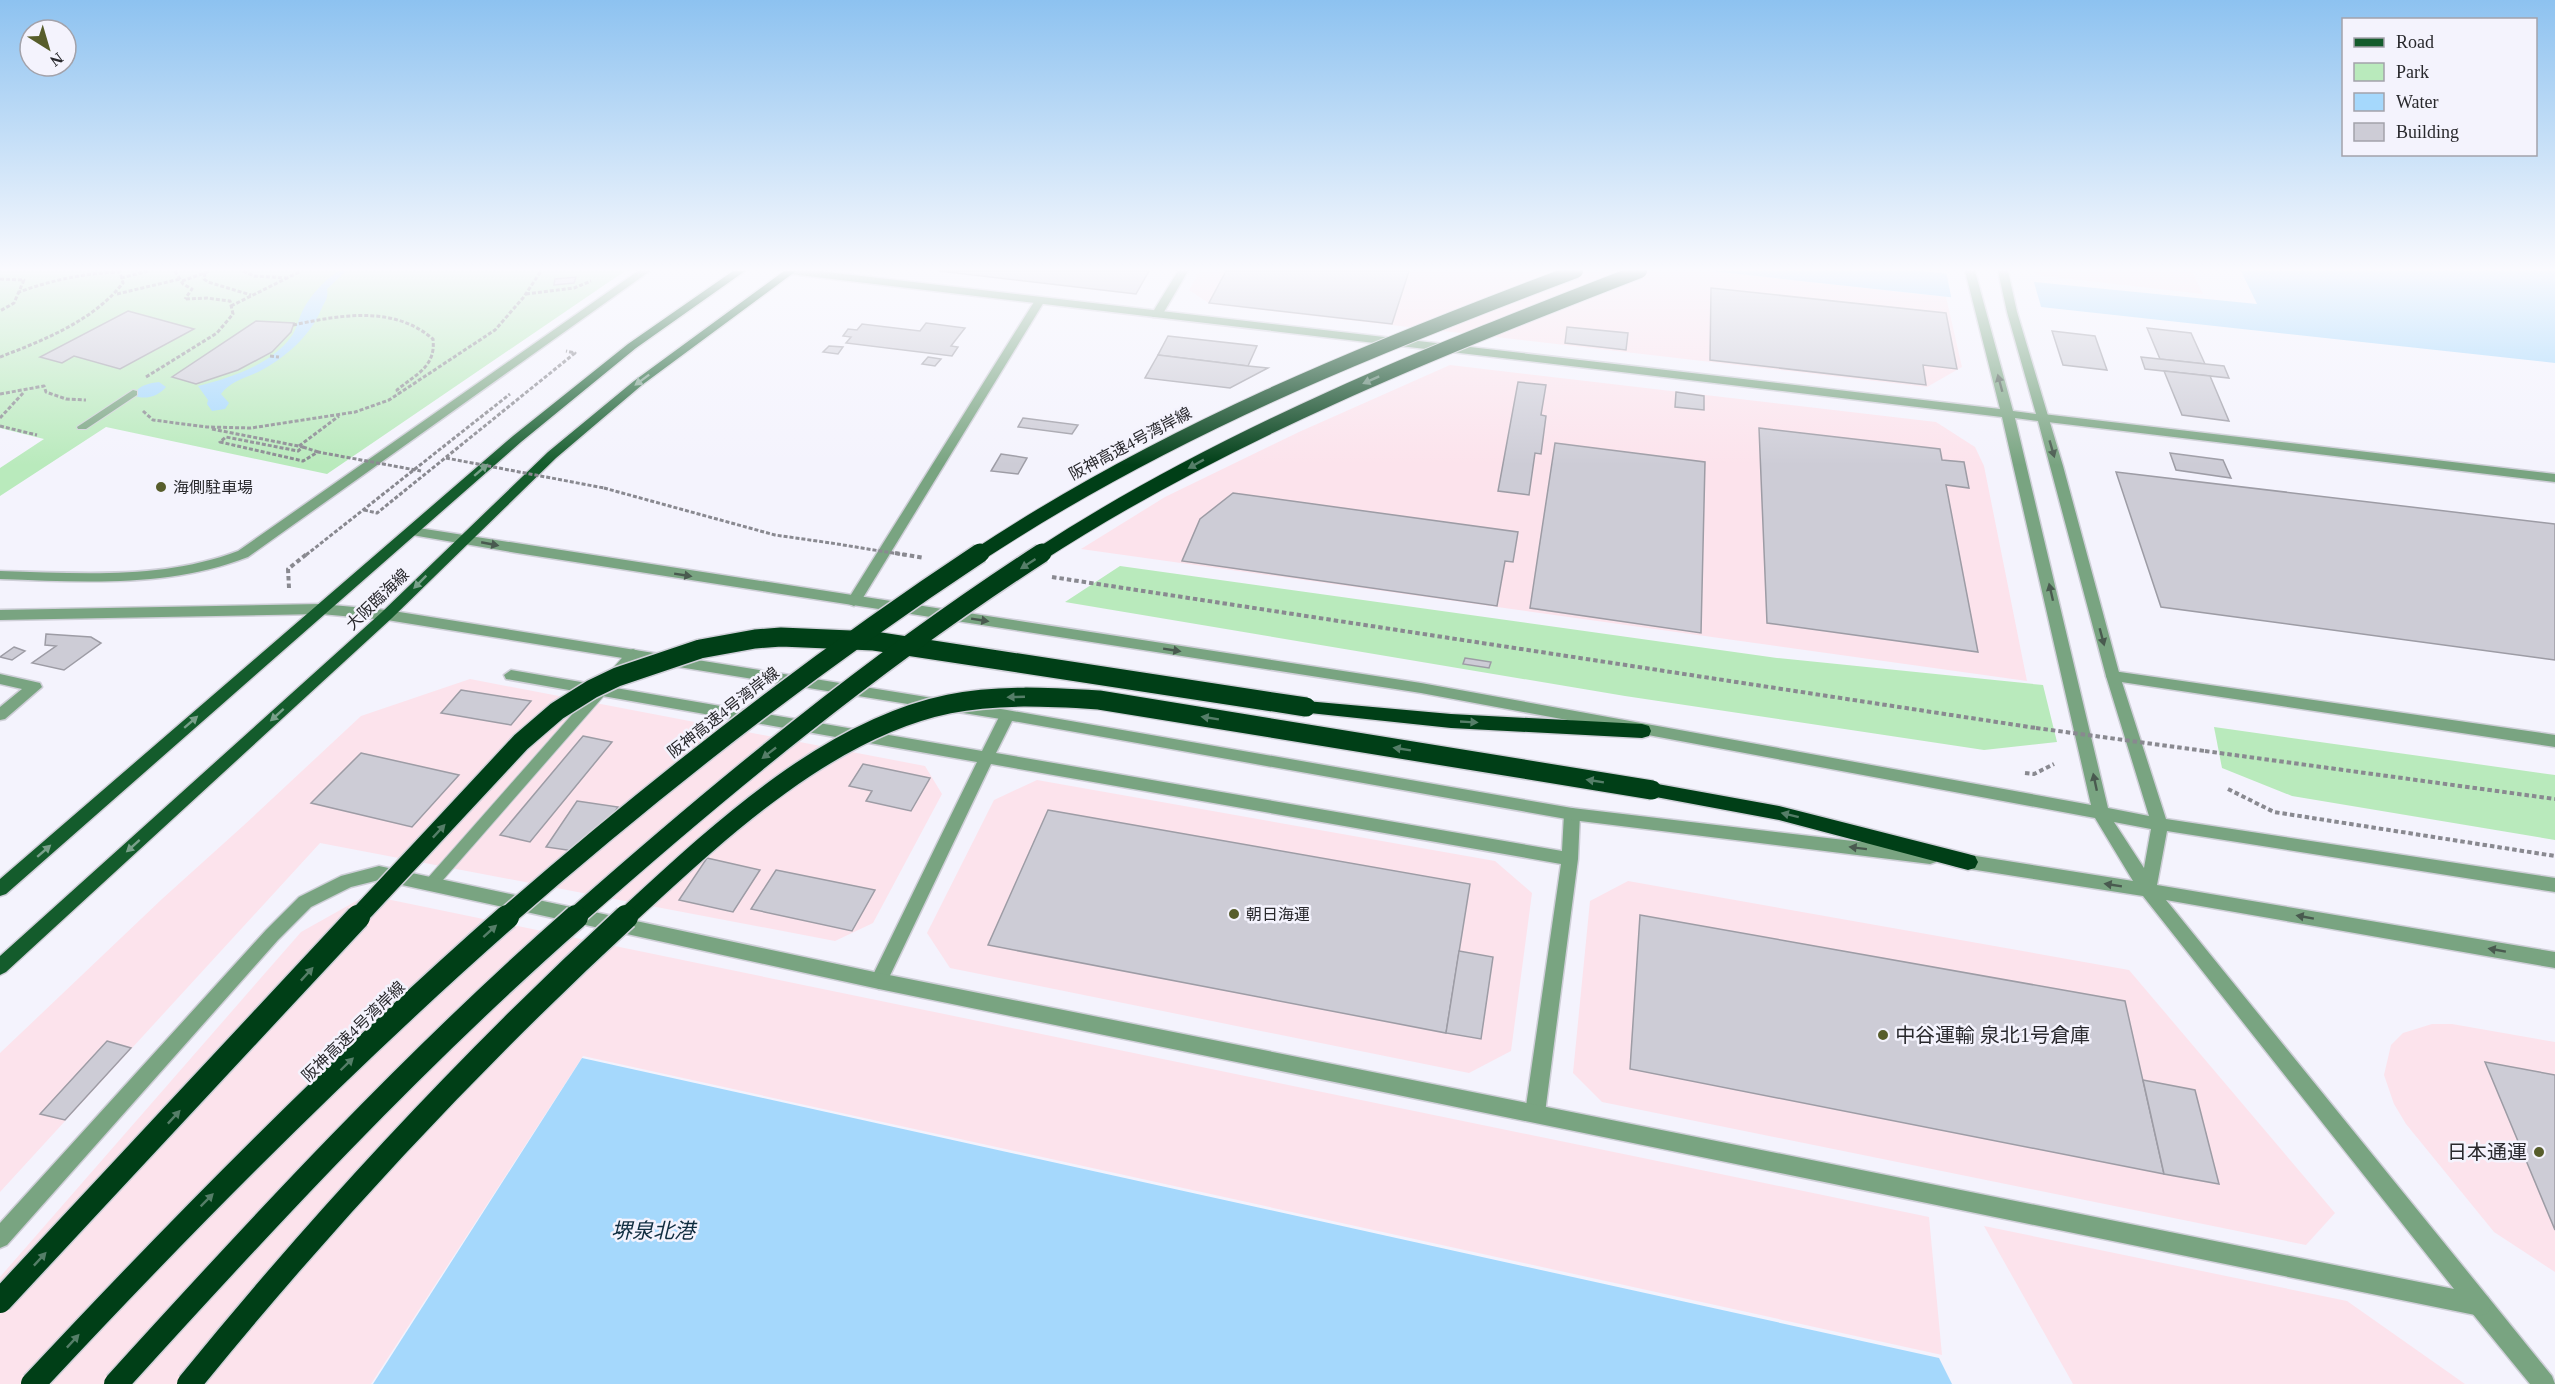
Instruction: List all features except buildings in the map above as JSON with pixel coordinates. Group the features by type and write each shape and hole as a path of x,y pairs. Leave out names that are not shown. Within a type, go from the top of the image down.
{"highway":[{"name":"阪神高速4号湾岸線","path":"33,1384 202,1205 396,1015 563,866 714,742 836,650 952,571 1046,512 1177,439 1371,349 1406,336"},
{"path":"116,1384 261,1224 454,1028 624,874 765,756 886,662 994,586 1095,520 1207,458 1308,408 1402,366 1478,336"},
{"path":"0,1301 521,742 571,702 602,685 662,661 706,648 779,637 817,637 954,653 1306,707 1451,721 1642,730"},
{"path":"189,1384 337,1206 465,1072 580,959 684,864 763,799 831,753 901,718 934,708 975,699 1029,697 1099,700 1652,790 1779,813 1968,862"}],"main road":[{"name":"大阪臨海線","path":"0,889 517,439 647,336"},
{"name":"大阪臨海線","path":"0,967 387,615 552,455 638,383 702,336"}],"street":[{"path":"0,575 73,577 171,574 207,568 243,554 553,336"},
{"path":"854,601 1018,336"},
{"path":"1334,336 2555,478"},
{"path":"1987,336 2008,414 2102,814 2148,890 2544,1384"},
{"path":"2019,336 2113,676 2160,824 2148,890"},
{"path":"412,531 1421,688 2102,814 2555,885"},
{"path":"0,615 321,609 387,615 1007,715 1572,814 1968,862 2148,890 2555,960"},
{"path":"511,675 1570,859"},
{"path":"2113,676 2555,741"},
{"path":"0,679 35,687 0,715"},
{"path":"879,981 1007,715"},
{"path":"1535,1113 1570,859 1572,814"},
{"path":"0,1238 272,935 305,902 347,881 379,873 879,981 2480,1305"}],"lane":[{"path":"82,427 133,393"},
{"path":"431,884 633,654"}],"path":[{"path":"2,357 49,336"},
{"path":"213,336 137,382 133,393 134,402 153,420 207,427 251,428 342,414 389,400 487,336"},
{"path":"399,394 397,390 431,362 434,350 429,336"},
{"path":"364,510 377,513 575,353 564,351"},
{"path":"270,356 279,357"},
{"path":"0,394 44,386 46,392 74,401 97,398"},
{"path":"0,418 24,391"},
{"path":"289,589 288,569 512,393"},
{"path":"318,452 303,461 220,442 226,437 298,450 342,414"},
{"path":"0,426 37,435"},
{"path":"207,427 301,446 318,452 428,472"},
{"path":"446,458 604,488 776,535 929,558"},
{"path":"1046,576 2036,728 2555,799"},
{"path":"2228,789 2274,812 2555,856"}],"shaded area":[{"path":"1483,336 1955,336 1962,367 1927,387"},
{"path":"1450,365 1936,422 1975,447 1984,466 2027,681 1081,549 1165,497 1299,432"},
{"path":"470,679 925,766 942,794 873,923 835,941 320,843 0,1192 0,1053 162,899 361,716"},
{"path":"1037,780 1495,861 1532,893 1511,1051 1469,1073 950,968 927,933 994,800"},
{"path":"1628,881 2129,970 2335,1213 2306,1245 1602,1102 1573,1073 1590,901"},
{"path":"367,895 1929,1217 1942,1355 583,1056 371,1384 0,1384 0,1277 301,932"},
{"path":"2432,1024 2452,1024 2555,1042 2555,1272 2494,1232 2406,1124 2394,1104 2384,1075 2391,1045 2403,1033"},
{"path":"1984,1226 2347,1301 2465,1384 2073,1384"}],"green space":[{"path":"0,336 530,336 327,474 106,427 0,496 0,468 44,439 0,428"},
{"path":"1120,566 1777,658 2043,685 2057,742 1984,750 1625,696 1065,602"},
{"path":"2214,727 2555,775 2555,840 2292,796 2222,768"}],"water":[{"path":"304,336 287,353 269,366 229,386 221,394 229,403 225,409 212,411 207,404 208,400 198,386 223,379 261,363 283,347 291,337"},
{"path":"2303,336 2555,336 2555,363"},
{"path":"159,382 166,387 155,395 142,398 134,395 141,387"},
{"name":"堺泉北港","path":"582,1058 1939,1358 1952,1384 373,1384"}],"place":[{"name":"海側駐車場","path":"161,487"},
{"name":"朝日海運","path":"1234,914"},
{"name":"中谷運輸 泉北1号倉庫","path":"1883,1035"},
{"name":"日本通運","path":"2539,1152"}]}
